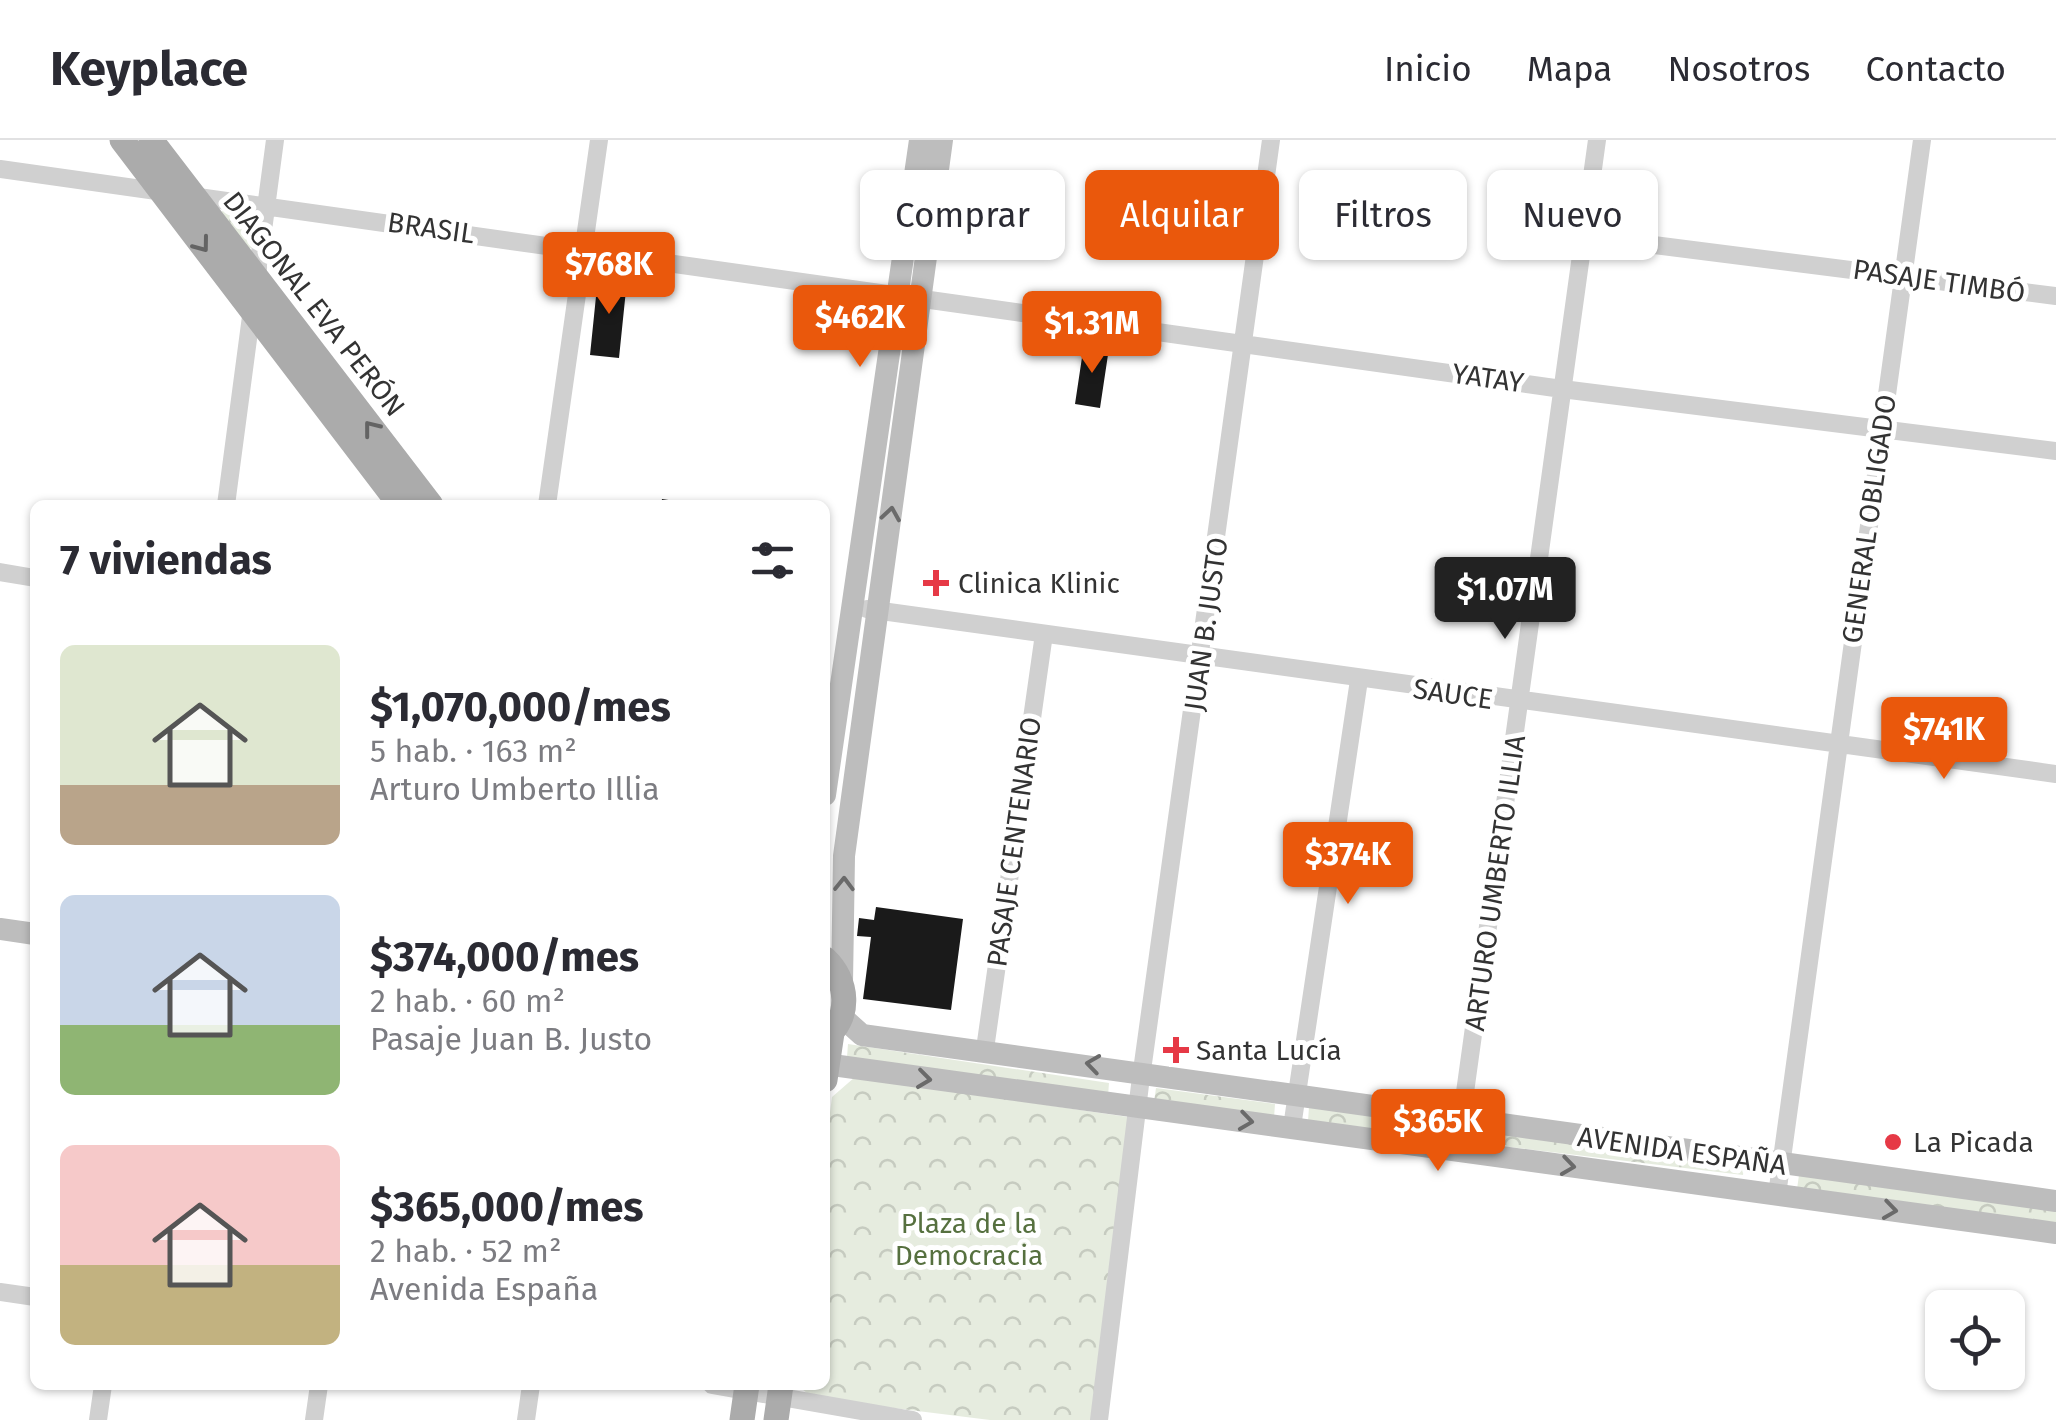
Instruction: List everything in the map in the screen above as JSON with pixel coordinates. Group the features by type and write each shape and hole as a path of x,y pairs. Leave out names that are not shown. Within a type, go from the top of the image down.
{"main road":[{"name":"DIAGONAL EVA PERÓN","path":"122,140 396,500"},
{"name":"DIAGONAL EVA PERÓN","path":"151,140 427,500"},
{"path":"833,1029 842,982 844,856 879,611 920,140"},
{"path":"830,760 852,607 942,140"},
{"path":"0,929 30,933"},
{"path":"830,966 842,982"},
{"name":"AVENIDA ESPAÑA","path":"833,1029 2056,1202"},
{"name":"AVENIDA ESPAÑA","path":"830,1070 1292,1127 2056,1233"},
{"path":"742,1420 746,1390"}],"street":[{"path":"227,500 275,140"},
{"path":"548,500 599,140"},
{"name":"JUAN B. JUSTO","path":"1099,1420 1142,1071 1271,140"},
{"name":"ARTURO UMBERTO ILLIA","path":"1593,170 1597,140"},
{"name":"GENERAL OBLIGADO","path":"1777,1195 1922,140"},
{"name":"BRASIL","path":"0,169 909,296"},
{"name":"PASAJE TIMBÓ","path":"1658,245 2056,296"},
{"name":"ARTURO UMBERTO ILLIA","path":"1457,1150 1580,260"},
{"name":"YATAY","path":"909,296 1562,389 2056,451"},
{"path":"0,572 30,577"},
{"name":"SAUCE","path":"852,607 1521,703 2056,774"},
{"name":"PASAJE CENTENARIO","path":"984,1049 1044,634"},
{"path":"1292,1127 1359,680"},
{"path":"0,1292 30,1296"},
{"path":"98,1420 102,1390"},
{"path":"314,1420 318,1390"},
{"path":"526,1420 530,1390"},
{"path":"753,1390 778,1401 913,1420"}],"green space":[{"path":"226,207 255,216 253,248 244,249 219,215"},
{"path":"848,1044 1109,1083 1108,1096 847,1057"},
{"name":"Plaza de la Democracia","path":"855,1077 1128,1117 1093,1420 990,1420 813,1398 803,1390 830,1390 832,1097"},
{"path":"1156,1088 1275,1104 1274,1118 1154,1102"},
{"path":"1309,1107 1429,1123 1427,1137 1308,1121"},
{"path":"1494,1130 1745,1161 1743,1175 1492,1145"},
{"path":"1799,1175 2056,1211 2056,1225 1797,1189"}],"building":[{"path":"598,277 627,280 619,358 590,355"},
{"path":"1084,344 1109,348 1100,408 1075,404"},
{"path":"876,907 963,919 951,1010 863,999 871,937 857,936 859,918 874,920"}],"place":[{"name":"Clinica Klinic","path":"936,583"},
{"name":"Santa Lucía","path":"1176,1050"},
{"name":"La Picada","path":"1893,1142"}]}
